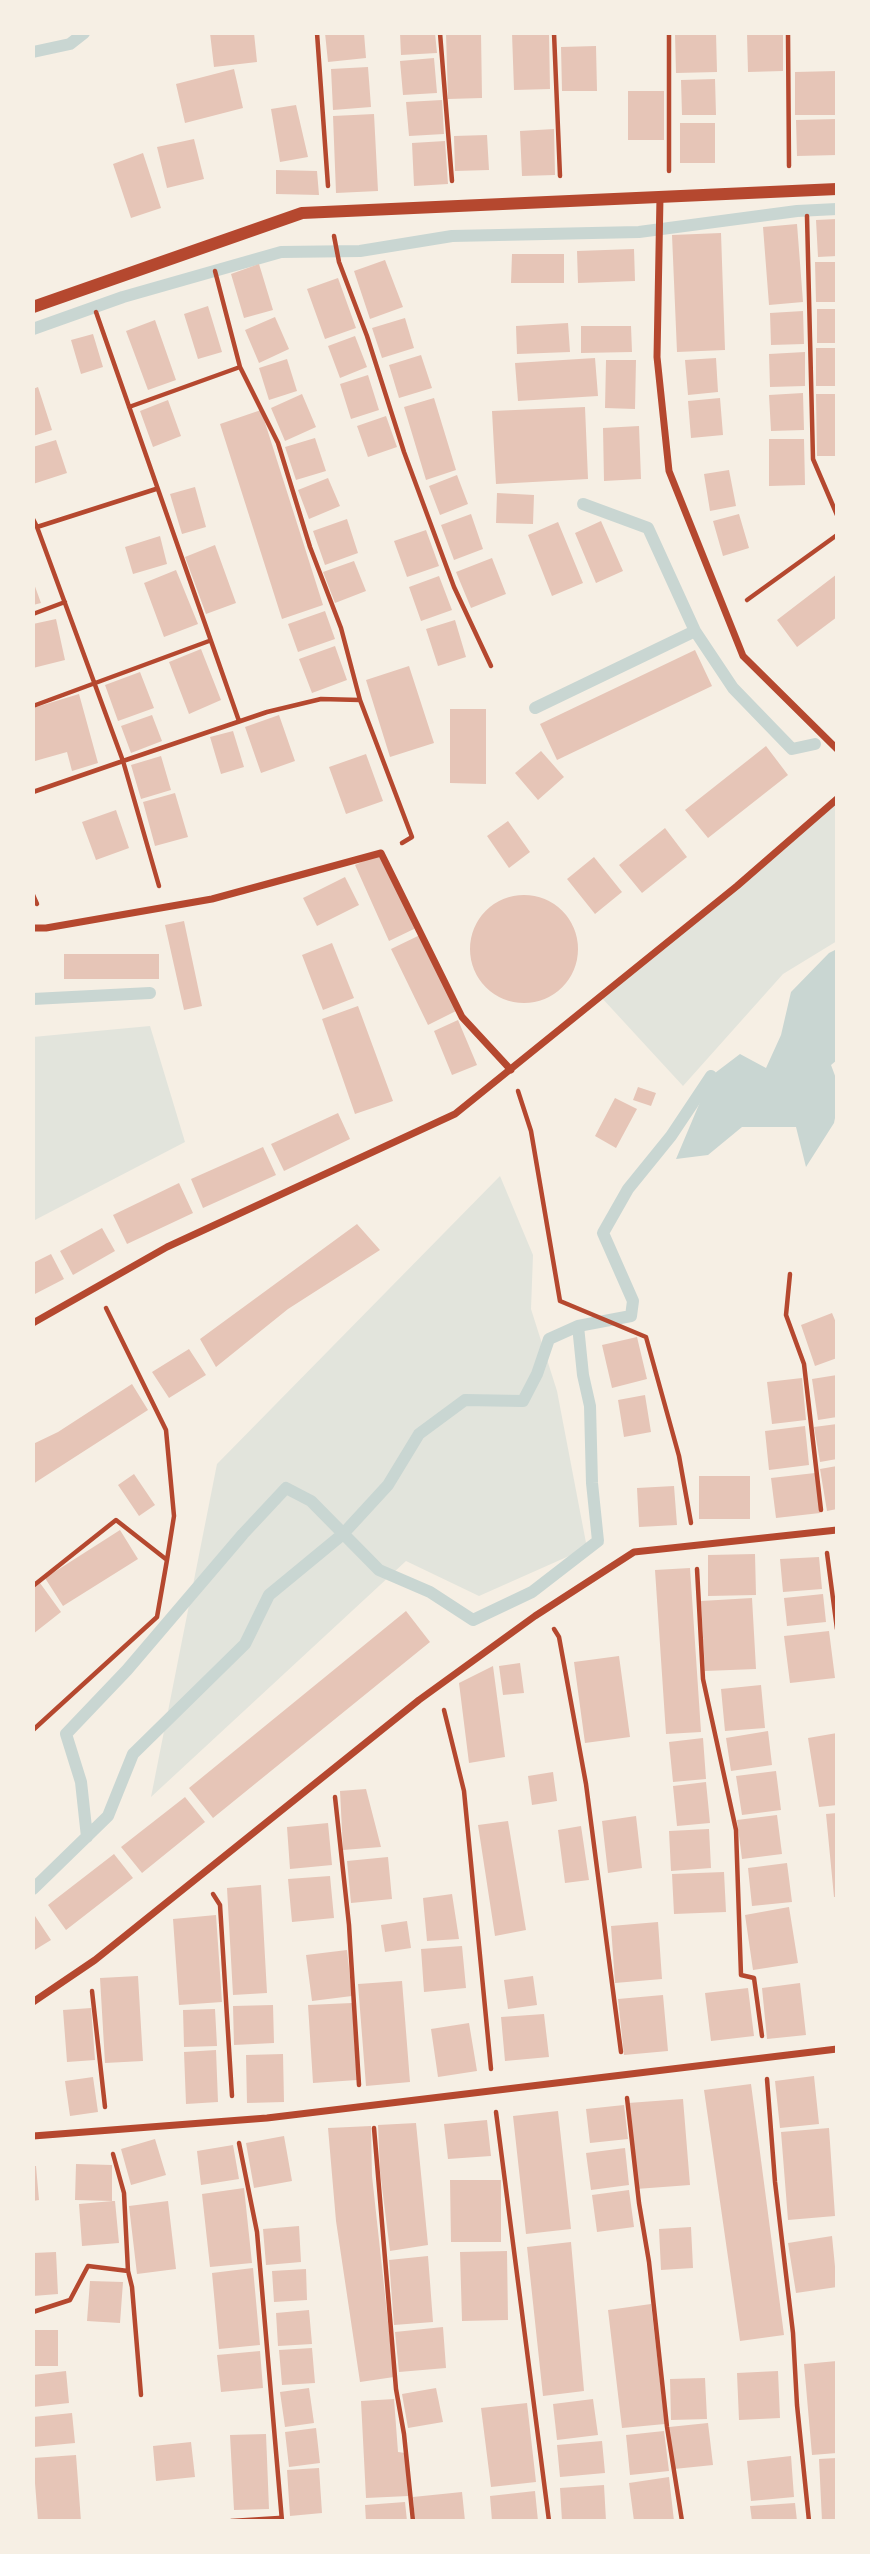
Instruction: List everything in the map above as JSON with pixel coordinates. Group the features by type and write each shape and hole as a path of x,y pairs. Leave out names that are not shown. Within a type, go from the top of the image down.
{"street":[{"path":"33,307 302,213 837,189"},
{"path":"665,197 657,357 669,471 743,656 837,749"},
{"path":"33,1323 167,1247 455,1114 727,894 837,799"},
{"path":"33,928 212,899 381,853 462,1017 511,1070"},
{"path":"33,2002 89,1964 438,1686 543,1611 634,1552 837,1530"},
{"path":"33,2136 234,2120 837,2049"}],"path":[{"path":"317,33 331,212 339,262 404,452 454,587 491,666"},
{"path":"440,33 449,117 454,206"},
{"path":"554,33 561,201"},
{"path":"665,197 669,33"},
{"path":"789,33 789,191"},
{"path":"806,190 813,459 837,515"},
{"path":"209,246 240,367 278,443 310,547 341,628 360,700 412,837 381,853"},
{"path":"88,288 239,721"},
{"path":"129,407 240,367"},
{"path":"35,528 156,488"},
{"path":"33,519 123,761 165,907"},
{"path":"726,615 837,535"},
{"path":"33,614 65,602"},
{"path":"33,706 209,641"},
{"path":"33,792 239,721 321,699 360,700"},
{"path":"511,1070 531,1131 560,1301 646,1337 679,1456 695,1546 703,1679 736,1830 741,1975 754,1978 765,2058 809,2521"},
{"path":"790,1274 786,1315 804,1364 837,1629"},
{"path":"33,1730 157,1617 174,1516 166,1430 96,1288"},
{"path":"33,1586 116,1520 167,1560"},
{"path":"543,1611 559,1637 586,1784 639,2203 649,2262 667,2427 682,2521"},
{"path":"438,1686 464,1791 493,2091 549,2521"},
{"path":"326,1774 333,1784 349,1925 361,2106"},
{"path":"200,1874 220,1905 234,2120 257,2232 281,2519 231,2521"},
{"path":"89,1964 107,2130 124,2193 128,2271 132,2287 141,2395"},
{"path":"372,2105 396,2389 404,2434 413,2521"},
{"path":"33,2312 70,2300 88,2266 128,2271"}],"shaded area":[{"path":"837,799 837,941 783,974 683,1086 601,997"},
{"path":"837,949 837,1060 831,1065 837,1081 837,1108 834,1123 806,1167 796,1127 742,1127 708,1155 676,1159 711,1076 740,1054 766,1068 781,1035 791,992 829,953"},
{"path":"150,1026 185,1142 33,1221 33,1037"},
{"path":"500,1176 533,1255 531,1309 557,1391 587,1548 479,1596 406,1561 151,1797 217,1464"}],"building":[{"path":"210,33 254,33 257,62 214,67"},
{"path":"325,33 364,33 366,58 328,62"},
{"path":"400,33 435,33 437,53 401,55"},
{"path":"446,33 481,33 482,98 448,99"},
{"path":"512,33 549,33 550,89 514,90"},
{"path":"716,33 717,72 676,73 675,34"},
{"path":"747,34 783,34 783,71 748,72"},
{"path":"596,46 597,91 562,91 561,47"},
{"path":"434,58 437,93 403,95 400,61"},
{"path":"368,67 371,107 333,110 331,69"},
{"path":"234,69 243,108 185,123 176,84"},
{"path":"837,71 837,115 795,115 795,72"},
{"path":"715,79 716,115 682,115 681,80"},
{"path":"628,91 664,91 664,140 628,140"},
{"path":"442,100 444,134 409,136 406,102"},
{"path":"296,105 308,157 280,162 271,109"},
{"path":"374,114 378,191 336,193 333,116"},
{"path":"837,119 837,155 797,156 796,120"},
{"path":"680,123 715,123 715,163 680,163"},
{"path":"554,129 555,175 522,176 520,131"},
{"path":"487,135 489,170 455,171 454,136"},
{"path":"194,139 204,179 167,188 157,147"},
{"path":"445,141 448,184 414,186 412,143"},
{"path":"143,153 161,208 131,218 113,164"},
{"path":"276,170 317,171 319,195 276,194"},
{"path":"837,219 837,256 818,257 816,220"},
{"path":"797,224 803,302 769,305 763,227"},
{"path":"721,233 725,350 677,352 672,235"},
{"path":"634,249 635,281 578,283 577,251"},
{"path":"512,254 564,254 564,283 511,283"},
{"path":"385,260 403,307 370,319 354,271"},
{"path":"815,262 837,262 837,302 816,302"},
{"path":"259,264 273,310 244,318 231,274"},
{"path":"338,278 356,328 325,339 307,289"},
{"path":"208,306 222,352 198,359 184,314"},
{"path":"817,309 837,309 837,343 817,343"},
{"path":"803,311 804,344 771,345 770,313"},
{"path":"275,317 289,349 259,363 245,330"},
{"path":"405,318 414,348 382,358 372,328"},
{"path":"155,320 176,380 148,390 126,331"},
{"path":"568,323 570,352 517,354 516,326"},
{"path":"581,326 631,326 632,352 581,353"},
{"path":"93,334 103,367 81,374 71,340"},
{"path":"355,336 367,367 340,378 328,346"},
{"path":"816,348 837,348 837,386 816,386"},
{"path":"805,352 805,386 770,387 769,354"},
{"path":"421,355 432,388 399,398 389,365"},
{"path":"595,358 598,396 518,401 515,363"},
{"path":"716,358 718,392 688,395 685,360"},
{"path":"287,359 297,391 269,400 259,368"},
{"path":"606,360 636,360 635,409 605,408"},
{"path":"368,375 379,410 351,419 340,384"},
{"path":"38,387 52,430 33,436 33,389"},
{"path":"803,393 804,430 771,431 769,395"},
{"path":"302,394 316,427 285,441 271,408"},
{"path":"816,394 837,394 837,456 817,456"},
{"path":"434,398 456,470 426,480 404,407"},
{"path":"720,398 723,435 691,438 688,401"},
{"path":"168,400 181,436 153,447 140,411"},
{"path":"585,407 588,479 496,484 492,411"},
{"path":"261,410 323,605 282,619 220,424"},
{"path":"386,416 397,447 368,457 357,426"},
{"path":"639,426 641,479 604,481 603,428"},
{"path":"315,438 326,471 296,480 285,447"},
{"path":"769,439 804,439 805,485 769,486"},
{"path":"56,440 67,473 33,484 33,447"},
{"path":"729,470 736,506 710,511 704,474"},
{"path":"457,475 468,504 440,515 429,486"},
{"path":"328,478 340,506 309,519 298,490"},
{"path":"195,487 206,527 182,534 170,494"},
{"path":"497,493 534,495 533,524 496,523"},
{"path":"471,514 483,549 454,560 441,525"},
{"path":"739,514 749,548 723,556 713,521"},
{"path":"347,519 358,553 325,565 313,531"},
{"path":"601,521 623,571 596,583 575,533"},
{"path":"558,522 583,583 552,596 528,535"},
{"path":"426,530 439,566 407,577 394,541"},
{"path":"160,536 167,564 133,574 125,547"},
{"path":"215,545 236,603 206,614 185,557"},
{"path":"492,558 506,594 471,608 456,572"},
{"path":"354,561 366,591 335,603 323,572"},
{"path":"176,570 198,624 164,637 144,583"},
{"path":"837,574 837,617 797,647 777,620"},
{"path":"439,576 452,610 421,621 409,587"},
{"path":"33,581 41,603 33,605"},
{"path":"325,611 335,639 298,652 288,624"},
{"path":"56,619 65,660 33,668 33,624"},
{"path":"455,620 466,657 438,666 426,629"},
{"path":"335,646 347,680 312,693 299,659"},
{"path":"201,649 221,700 189,714 169,662"},
{"path":"695,650 712,686 557,760 540,724"},
{"path":"409,666 434,743 390,757 366,680"},
{"path":"140,672 154,708 118,721 105,685"},
{"path":"79,694 98,763 72,771 67,752 35,761 33,708"},
{"path":"450,709 486,709 486,784 450,783"},
{"path":"152,715 162,741 131,753 121,726"},
{"path":"279,715 295,761 261,773 245,727"},
{"path":"233,731 244,767 221,774 210,737"},
{"path":"766,746 788,775 708,838 685,810"},
{"path":"541,751 564,777 538,800 515,773"},
{"path":"366,754 383,801 346,814 329,767"},
{"path":"161,756 171,790 141,799 131,765"},
{"path":"175,793 188,837 155,846 143,802"},
{"path":"116,810 129,848 96,860 82,822"},
{"path":"508,821 530,852 509,868 487,836"},
{"path":"665,828 687,857 642,893 619,865"},
{"path":"381,853 416,928 389,941 355,865"},
{"path":"594,857 622,892 595,914 567,879"},
{"path":"345,877 359,905 317,926 303,898"},
{"path":"524,895 545,899 562,911 574,928 578,949 574,970 562,987 545,999 524,1003 503,999 486,987 474,970 470,949 474,928 486,911 503,899"},
{"path":"184,921 202,1006 184,1010 165,925"},
{"path":"420,935 456,1011 428,1025 391,949"},
{"path":"332,943 354,998 323,1010 302,955"},
{"path":"64,954 159,954 159,979 64,979"},
{"path":"358,1006 393,1101 355,1114 322,1019"},
{"path":"458,1020 477,1065 452,1075 434,1031"},
{"path":"638,1087 656,1093 651,1106 633,1100"},
{"path":"615,1098 637,1109 616,1148 595,1136"},
{"path":"338,1113 350,1139 284,1171 271,1144"},
{"path":"263,1147 276,1175 203,1208 191,1179"},
{"path":"179,1183 193,1213 127,1244 113,1215"},
{"path":"357,1224 380,1250 288,1309 216,1367 200,1339"},
{"path":"102,1228 115,1251 73,1275 60,1251"},
{"path":"51,1254 64,1279 33,1295 33,1263"},
{"path":"832,1313 837,1325 837,1358 815,1366 801,1325"},
{"path":"637,1337 647,1379 612,1388 602,1345"},
{"path":"189,1349 206,1375 169,1398 152,1372"},
{"path":"837,1375 837,1417 818,1420 812,1379"},
{"path":"802,1378 806,1420 772,1424 767,1382"},
{"path":"132,1384 148,1410 33,1484 33,1444 58,1432"},
{"path":"645,1395 651,1432 624,1437 618,1400"},
{"path":"837,1424 837,1459 820,1462 814,1427"},
{"path":"805,1426 809,1465 769,1470 765,1431"},
{"path":"837,1466 837,1509 827,1511 820,1469"},
{"path":"815,1473 820,1513 776,1518 771,1478"},
{"path":"134,1474 155,1505 139,1516 118,1485"},
{"path":"699,1476 750,1476 750,1519 699,1519"},
{"path":"674,1486 677,1525 639,1527 637,1488"},
{"path":"120,1530 138,1559 63,1606 45,1578"},
{"path":"755,1554 756,1595 708,1596 708,1555"},
{"path":"819,1557 822,1589 783,1592 780,1559"},
{"path":"690,1568 701,1732 666,1734 655,1570"},
{"path":"40,1583 61,1612 33,1634 33,1589"},
{"path":"823,1594 826,1622 787,1626 784,1598"},
{"path":"752,1598 756,1669 705,1671 701,1601"},
{"path":"406,1611 430,1642 213,1818 189,1788"},
{"path":"829,1631 835,1678 790,1683 784,1636"},
{"path":"619,1656 630,1737 585,1743 574,1662"},
{"path":"520,1663 524,1693 503,1695 499,1666"},
{"path":"493,1666 505,1757 469,1763 459,1683"},
{"path":"761,1685 765,1728 725,1731 721,1689"},
{"path":"768,1731 772,1765 731,1771 726,1738"},
{"path":"837,1733 837,1805 819,1807 808,1738"},
{"path":"703,1738 706,1779 673,1782 669,1742"},
{"path":"776,1771 781,1810 742,1815 736,1776"},
{"path":"553,1772 557,1801 532,1805 528,1776"},
{"path":"706,1782 710,1823 677,1826 673,1786"},
{"path":"366,1789 381,1847 343,1850 340,1791"},
{"path":"185,1797 205,1822 142,1873 121,1847"},
{"path":"837,1813 837,1897 834,1897 826,1814"},
{"path":"777,1815 782,1854 742,1859 737,1820"},
{"path":"636,1816 642,1868 608,1873 602,1821"},
{"path":"508,1821 526,1930 495,1936 478,1825"},
{"path":"328,1823 332,1865 290,1869 287,1827"},
{"path":"581,1826 589,1880 565,1883 558,1830"},
{"path":"709,1829 711,1868 671,1871 669,1831"},
{"path":"114,1854 133,1878 66,1930 48,1905"},
{"path":"388,1857 392,1899 351,1903 347,1861"},
{"path":"787,1863 792,1902 752,1906 748,1868"},
{"path":"724,1872 726,1912 674,1914 672,1874"},
{"path":"330,1876 334,1918 292,1922 288,1879"},
{"path":"261,1885 267,1993 233,1995 227,1888"},
{"path":"452,1894 459,1939 427,1941 423,1898"},
{"path":"789,1907 798,1963 753,1970 745,1915"},
{"path":"33,1913 51,1940 33,1951"},
{"path":"216,1915 222,2002 179,2005 173,1919"},
{"path":"407,1921 411,1948 385,1952 381,1925"},
{"path":"658,1922 662,1979 615,1983 611,1926"},
{"path":"462,1946 466,1988 424,1992 421,1949"},
{"path":"347,1950 352,1996 312,2001 306,1955"},
{"path":"138,1976 143,2061 105,2063 100,1978"},
{"path":"533,1976 537,2005 508,2009 504,1980"},
{"path":"402,1981 410,2082 366,2086 358,1984"},
{"path":"800,1983 806,2035 767,2039 762,1988"},
{"path":"748,1988 754,2036 711,2041 705,1993"},
{"path":"663,1995 668,2051 624,2055 618,1999"},
{"path":"352,2003 357,2080 313,2083 308,2005"},
{"path":"273,2005 274,2043 234,2045 233,2006"},
{"path":"91,2008 95,2060 67,2062 63,2010"},
{"path":"215,2009 217,2046 184,2047 183,2010"},
{"path":"544,2014 549,2057 505,2061 501,2017"},
{"path":"469,2023 477,2071 438,2077 431,2029"},
{"path":"216,2050 218,2102 186,2104 184,2052"},
{"path":"283,2054 284,2102 247,2103 246,2055"},
{"path":"814,2076 819,2124 780,2128 775,2081"},
{"path":"93,2077 98,2112 70,2116 65,2081"},
{"path":"751,2084 784,2335 740,2341 704,2090"},
{"path":"683,2099 690,2185 636,2189 628,2103"},
{"path":"624,2105 628,2139 590,2143 586,2109"},
{"path":"558,2111 571,2229 526,2234 513,2116"},
{"path":"487,2120 491,2156 448,2159 444,2124"},
{"path":"416,2123 428,2245 390,2251 380,2171 378,2125"},
{"path":"371,2126 372,2176 394,2377 360,2382 336,2221 328,2128"},
{"path":"829,2128 835,2216 788,2220 781,2132"},
{"path":"284,2136 292,2181 254,2188 246,2143"},
{"path":"155,2139 166,2175 131,2185 121,2149"},
{"path":"233,2145 239,2179 201,2185 197,2151"},
{"path":"625,2148 629,2185 591,2190 586,2153"},
{"path":"76,2164 112,2165 112,2201 75,2200"},
{"path":"33,2166 36,2166 39,2200 33,2201"},
{"path":"450,2180 501,2180 501,2242 451,2242"},
{"path":"244,2188 252,2263 210,2267 202,2194"},
{"path":"629,2190 634,2227 597,2232 592,2195"},
{"path":"115,2201 119,2243 82,2246 79,2204"},
{"path":"168,2201 176,2269 137,2274 129,2206"},
{"path":"299,2226 301,2262 266,2265 263,2229"},
{"path":"691,2227 693,2268 661,2270 659,2229"},
{"path":"832,2236 837,2287 796,2293 788,2243"},
{"path":"571,2242 584,2391 543,2396 527,2247"},
{"path":"507,2251 508,2320 462,2321 460,2252"},
{"path":"56,2252 58,2294 33,2296 33,2253"},
{"path":"428,2256 433,2322 394,2325 389,2260"},
{"path":"253,2268 260,2345 219,2349 212,2273"},
{"path":"306,2269 307,2300 274,2302 272,2271"},
{"path":"90,2281 123,2282 120,2323 87,2321"},
{"path":"651,2304 665,2424 622,2428 608,2310"},
{"path":"309,2310 312,2344 278,2346 276,2313"},
{"path":"443,2327 446,2368 399,2372 395,2332"},
{"path":"33,2330 58,2330 58,2366 33,2366"},
{"path":"312,2348 315,2383 282,2385 279,2350"},
{"path":"260,2351 263,2388 221,2392 217,2355"},
{"path":"837,2361 837,2453 812,2455 804,2364"},
{"path":"66,2371 69,2403 33,2407 33,2375"},
{"path":"778,2371 780,2418 739,2420 737,2373"},
{"path":"705,2378 707,2419 671,2420 670,2379"},
{"path":"309,2388 314,2423 285,2427 280,2392"},
{"path":"436,2388 443,2422 408,2428 402,2394"},
{"path":"394,2399 398,2452 405,2453 408,2496 366,2498 361,2401"},
{"path":"593,2399 598,2435 557,2440 553,2404"},
{"path":"527,2403 536,2482 491,2487 481,2408"},
{"path":"72,2413 75,2443 33,2447 33,2417"},
{"path":"708,2423 713,2465 674,2469 669,2427"},
{"path":"316,2428 320,2463 289,2467 285,2432"},
{"path":"664,2431 669,2471 630,2475 626,2435"},
{"path":"266,2434 269,2509 234,2510 230,2435"},
{"path":"602,2441 605,2473 560,2477 557,2445"},
{"path":"191,2442 195,2477 156,2481 153,2446"},
{"path":"76,2455 81,2521 38,2521 33,2458"},
{"path":"791,2456 794,2497 751,2501 747,2461"},
{"path":"837,2458 837,2521 822,2521 819,2459"},
{"path":"319,2468 322,2513 290,2516 287,2470"},
{"path":"669,2477 674,2521 634,2521 629,2483"},
{"path":"604,2485 606,2521 562,2521 560,2488"},
{"path":"535,2491 538,2521 492,2521 490,2496"},
{"path":"462,2492 465,2521 415,2521 413,2497"},
{"path":"405,2502 407,2521 366,2521 365,2505"},
{"path":"795,2503 797,2521 752,2521 750,2506"}],"waterway":[{"path":"33,52 70,44 84,33"},
{"path":"33,329 123,297 281,252 360,251 452,236 639,232 797,211 837,209"},
{"path":"535,708 695,631 648,528 583,504"},
{"path":"695,631 733,688 792,749 815,744"},
{"path":"33,999 150,993"},
{"path":"33,1889 108,1816 133,1754 245,1644 269,1595 343,1534 388,1485 419,1434 465,1400 523,1401 537,1374 549,1339 578,1326 631,1316 633,1301 603,1233 628,1189 671,1136 711,1076"},
{"path":"87,1837 81,1782 66,1734 127,1670 243,1534 286,1488 311,1501 379,1570 430,1592 473,1620 532,1592 598,1541 592,1483 590,1406 583,1375 578,1326"}]}
